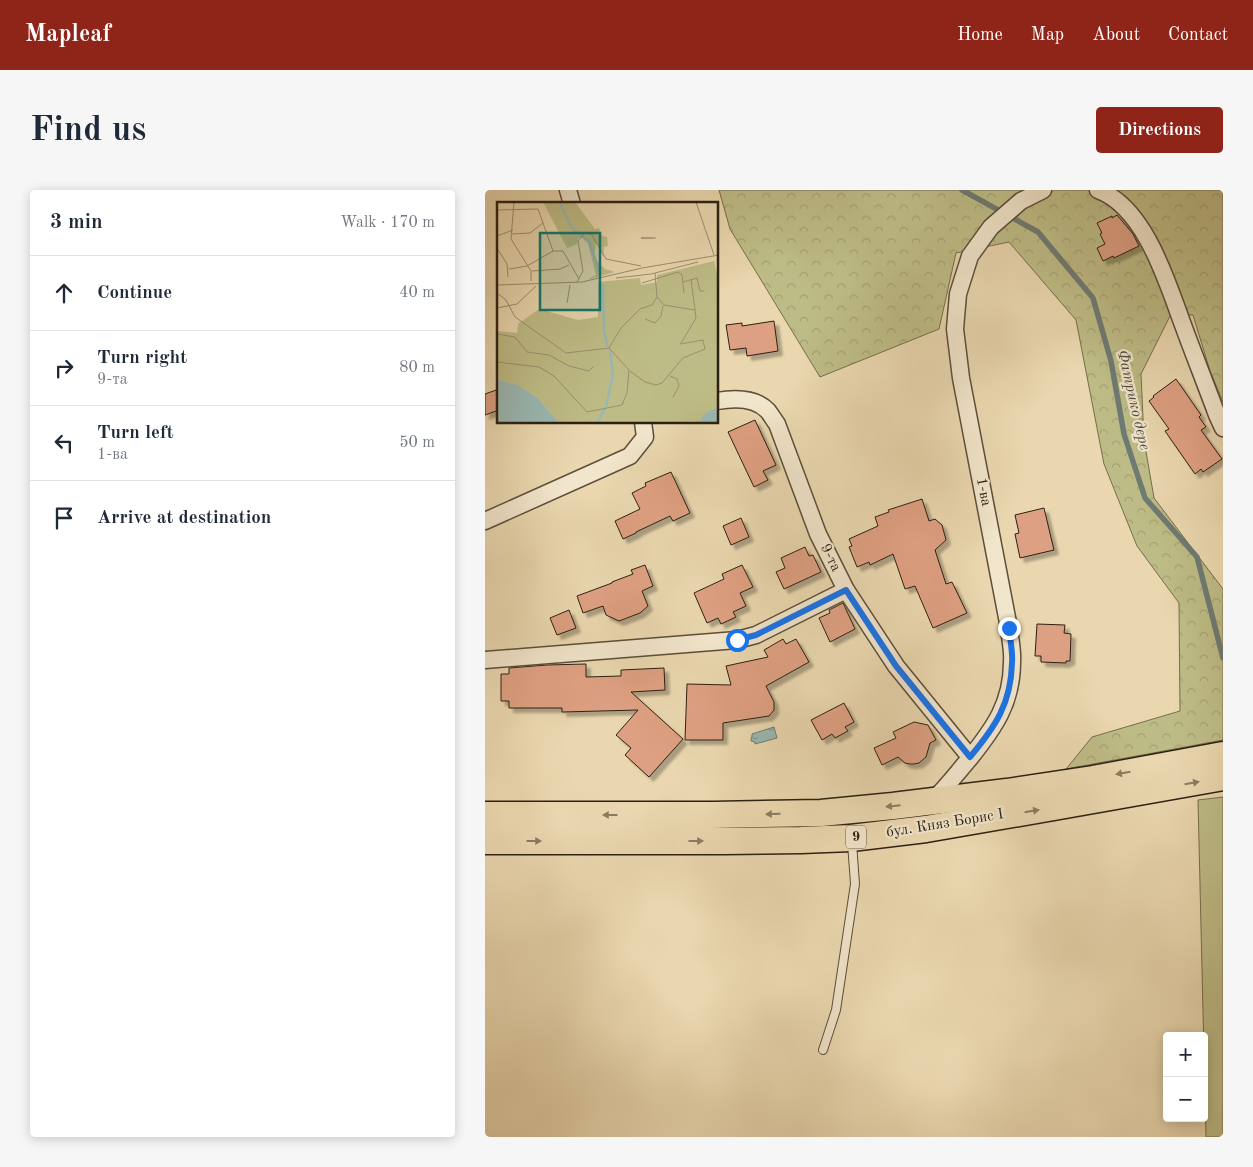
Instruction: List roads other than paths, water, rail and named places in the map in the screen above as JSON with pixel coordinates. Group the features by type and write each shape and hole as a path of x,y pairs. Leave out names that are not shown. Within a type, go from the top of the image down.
{"highway":[{"name":"бул. Княз Борис I","path":"485,815 821,813 1007,792 1093,779 1223,755"},
{"name":"бул. Княз Борис I","path":"485,841 724,841 851,838 926,829 1223,777"}],"street":[{"name":"1-ва","path":"930,802 945,789 988,736 1007,700 1013,662 1009,628 961,378 955,329 958,294 970,256 991,227 1021,201 1043,190"},
{"path":"1098,190 1107,193 1130,213 1147,238 1164,273 1223,428"},
{"name":"9-та","path":"719,401 730,398 751,400 767,409 777,424 818,534 846,590 896,666 970,757"},
{"path":"485,521 630,456 644,430"},
{"path":"485,660 737,640 756,635 846,590"}],"lane":[{"path":"823,1050 836,1010 855,884 851,838"}],"water":[{"path":"774,727 777,738 755,744 755,742 751,741 752,734"}],"waterway":[{"name":"Фатрико дере","path":"962,190 1038,232 1093,298 1111,361 1124,434 1145,498 1197,557 1223,658"}]}
